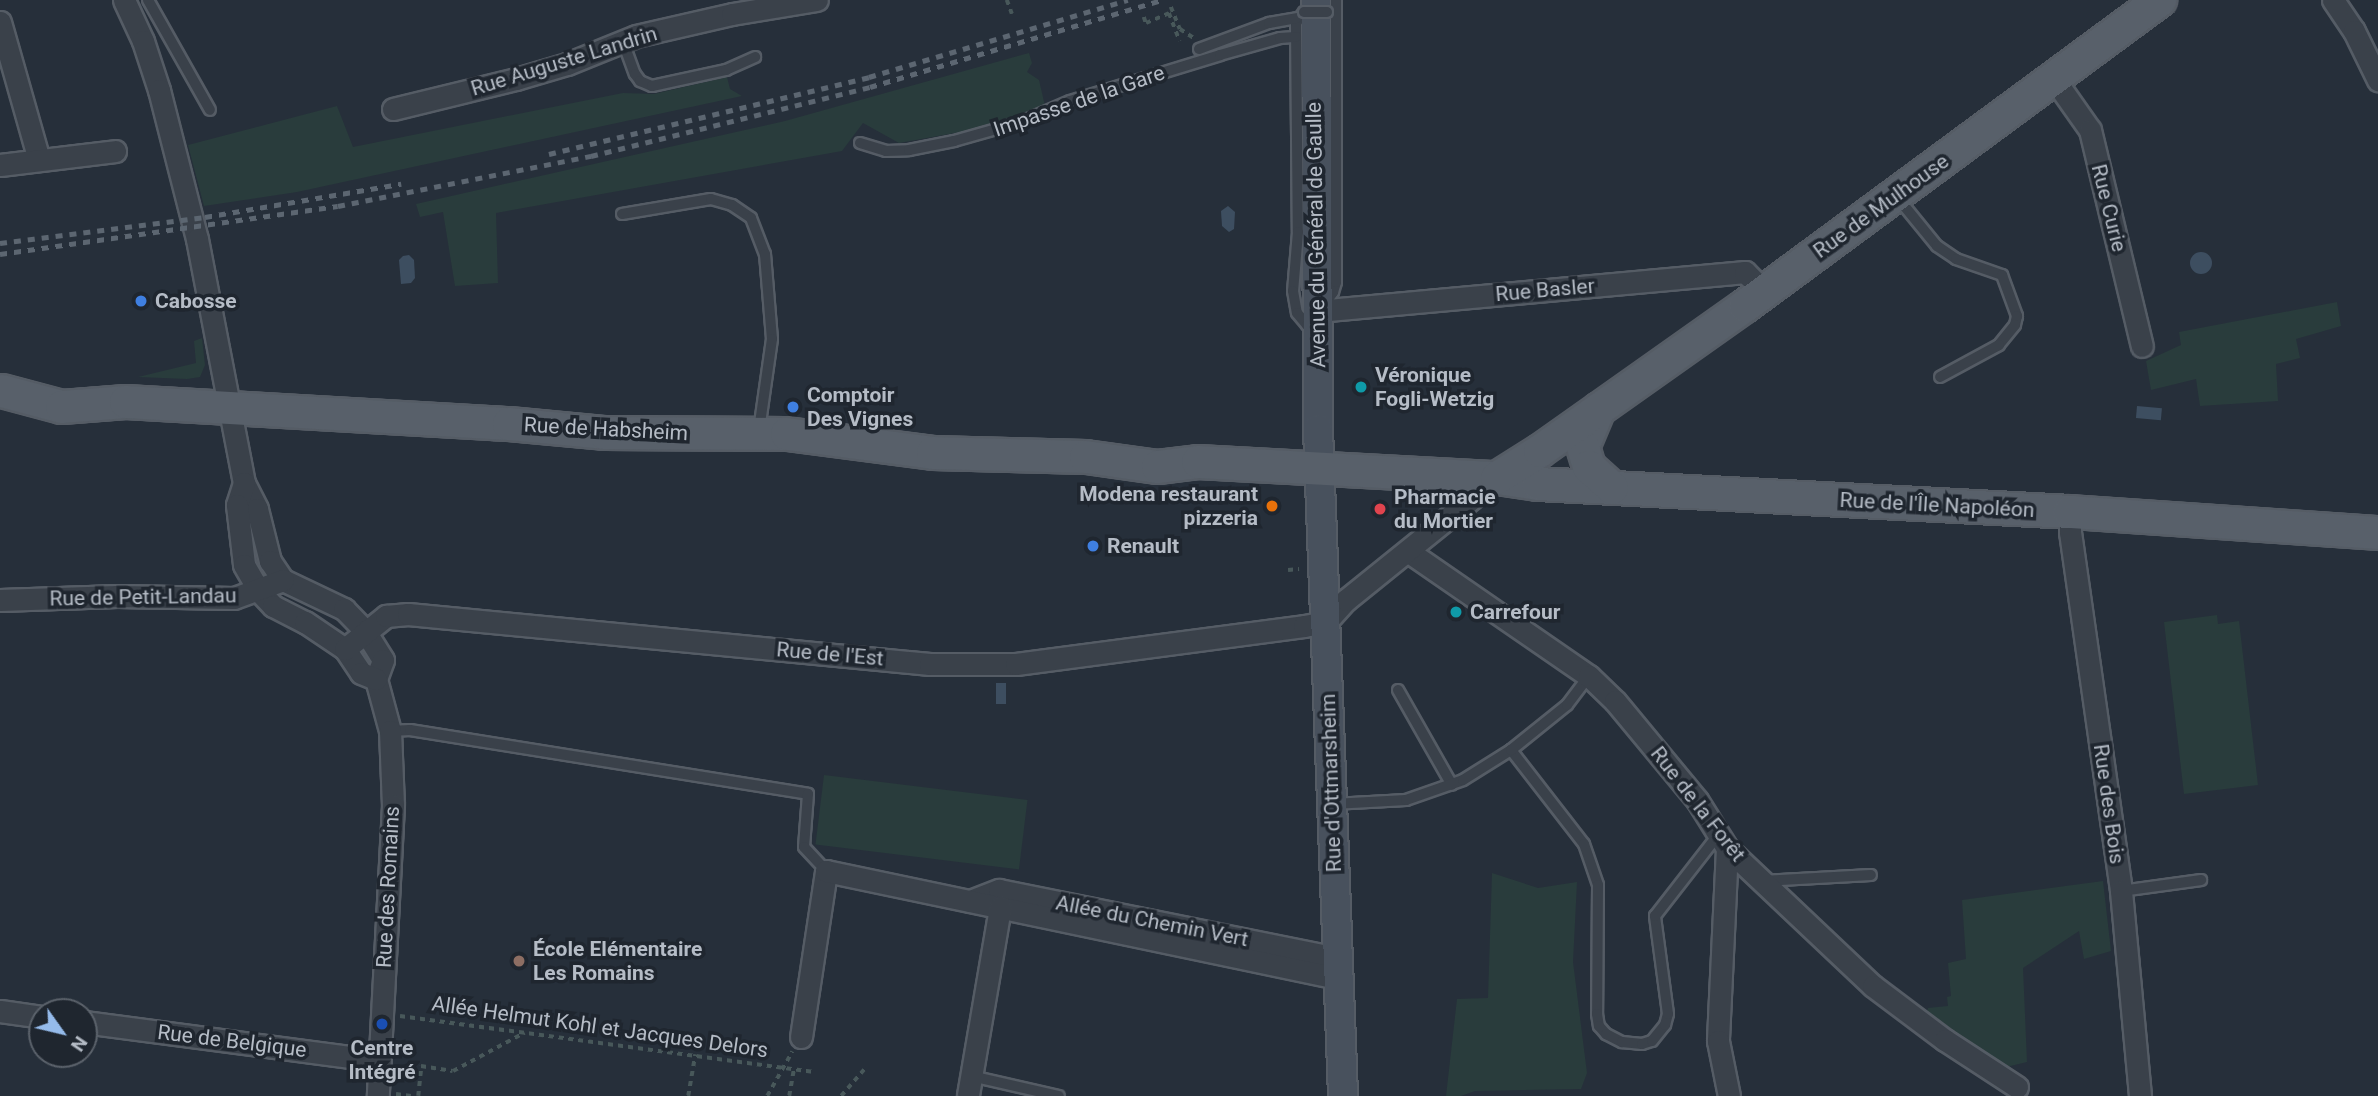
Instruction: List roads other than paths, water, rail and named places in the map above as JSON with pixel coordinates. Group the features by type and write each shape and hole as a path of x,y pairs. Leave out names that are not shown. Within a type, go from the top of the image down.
{"main road":[{"name":"Rue de Mulhouse","path":"1497,478 1764,291 2160,0"},
{"name":"Avenue du Général de Gaulle","path":"1316,11 1319,470"},
{"name":"Rue de Habsheim","path":"1,391 83,391 126,402 509,424 604,433 758,433 933,453 1086,457 1154,452 1177,454 1198,462 1497,478"},
{"path":"1599,408 1583,447 1589,467 1612,488"},
{"name":"Rue d'Ottmarsheim","path":"1319,470 1343,1096"},
{"name":"Rue de l'Île Napoléon","path":"1497,478 1538,484 2070,512 2378,533"}],"street":[{"path":"124,0 152,64 197,239 244,483 257,509 270,561 283,580"},
{"name":"Rue Auguste Landrin","path":"393,108 567,64 622,39 722,8 817,0"},
{"path":"2333,0 2354,31 2378,80"},
{"path":"0,22 39,160"},
{"name":"Rue Curie","path":"2054,79 2090,130 2142,346"},
{"path":"0,165 115,151"},
{"name":"Rue Basler","path":"1317,319 1745,272 1764,291"},
{"path":"1326,622 1346,600 1409,552 1497,478"},
{"path":"244,483 237,505 244,565 259,592 273,606 305,622 345,649 361,673 376,680"},
{"name":"Rue des Bois","path":"2070,512 2070,532 2121,891 2140,1096"},
{"name":"Rue de la Forêt","path":"1409,552 1589,677 1615,701 1697,800 1722,841 1762,881 1873,986 1945,1040 2017,1087"},
{"name":"Rue de Petit-Landau","path":"0,600 117,596 234,598 259,592 283,580"},
{"name":"Rue des Romains","path":"283,580 344,609 365,631 383,660 376,680 390,731 393,805 378,1096"},
{"name":"Rue de l'Est","path":"345,649 386,616 408,614 930,664 1016,664 1326,622"},
{"path":"1722,841 1718,1041 1729,1096"},
{"path":"801,1037 826,871"},
{"name":"Allée du Chemin Vert","path":"826,871 1000,908 1336,968"},
{"name":"Allée du Chemin Vert","path":"970,901 999,890 1336,968"},
{"path":"969,1089 1000,908"},
{"path":"0,1011 28,1015"},
{"name":"Rue de Belgique","path":"98,1024 379,1061"}],"lane":[{"path":"148,0 210,110"},
{"path":"1201,48 1269,23 1316,11 1336,0"},
{"path":"1316,11 1296,37 1298,232 1293,291 1301,320 1317,319"},
{"name":"Impasse de la Gare","path":"860,143 886,151 909,150 954,141 1021,122 1070,101 1220,55 1267,41 1296,37"},
{"path":"622,39 635,74 640,81 652,86 726,70 755,57"},
{"path":"1896,195 1937,246 1956,259 2001,275 2017,316 2015,325 1999,345 1940,377"},
{"path":"622,214 711,198 733,205 751,218 765,254 772,339 758,433"},
{"path":"1331,804 1406,800 1463,780 1511,750 1567,705 1589,677"},
{"path":"1398,690 1452,785"},
{"path":"390,731 410,730 808,794 804,848 826,871"},
{"path":"1511,750 1584,845 1598,885 1599,1026 1606,1034 1622,1042 1642,1044 1652,1041 1665,1025 1668,1014 1656,916 1722,841"},
{"path":"1762,881 1871,875"},
{"path":"2121,891 2202,880"},
{"path":"969,1089 1059,1096"}],"water":[{"path":"1228,206 1235,212 1234,229 1229,232 1222,226 1221,211"},
{"path":"2201,252 2209,255 2212,263 2209,271 2201,274 2193,271 2190,263 2193,255"},
{"path":"409,255 414,260 415,278 411,283 401,284 399,260"},
{"path":"2137,406 2162,408 2161,420 2136,418"},
{"path":"996,683 1006,683 1006,704 996,704"}],"railway":[{"path":"549,154 869,77 1128,0"},
{"path":"0,254 338,206 591,156 870,87 1162,0"},
{"path":"0,243 205,217 401,184"}],"place":[{"name":"Cabosse","path":"141,301"},
{"name":"Véronique Fogli-Wetzig","path":"1361,387"},
{"name":"Comptoir Des Vignes","path":"793,407"},
{"name":"Modena restaurant pizzeria","path":"1272,506"},
{"name":"Pharmacie du Mortier","path":"1380,509"},
{"name":"Renault","path":"1093,546"},
{"name":"Carrefour","path":"1456,612"},
{"name":"École Elémentaire Les Romains","path":"519,961"},
{"name":"Centre Intégré","path":"382,1024"}]}
